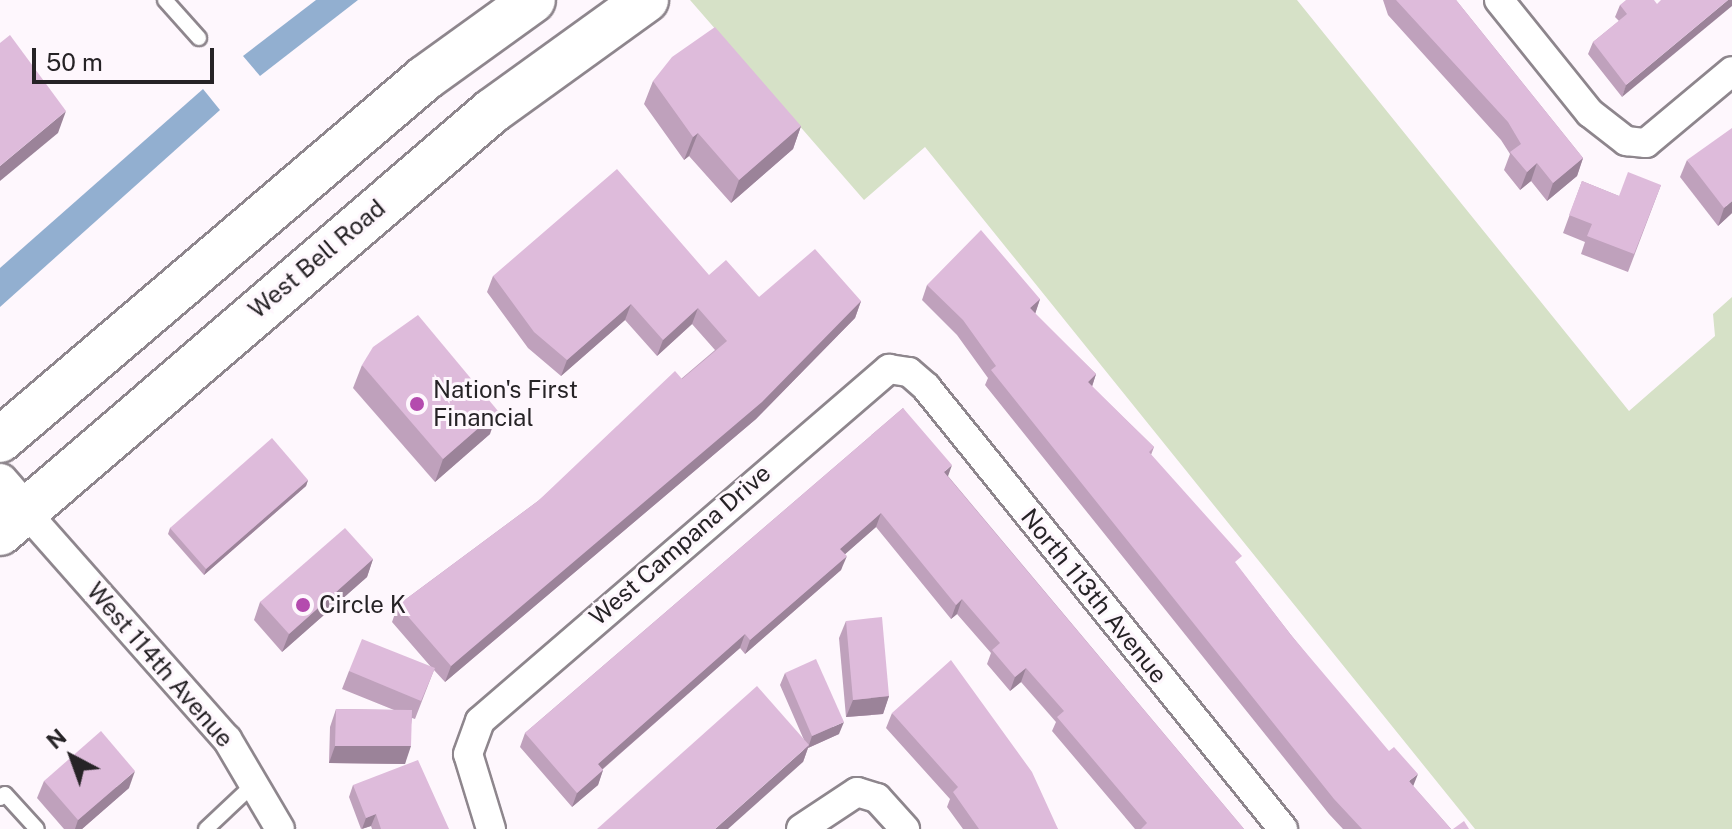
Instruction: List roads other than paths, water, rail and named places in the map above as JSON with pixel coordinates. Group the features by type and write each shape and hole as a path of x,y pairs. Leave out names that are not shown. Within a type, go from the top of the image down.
{"main road":[{"path":"0,440 425,78 533,0"},
{"name":"West Bell Road","path":"8,508 492,111 646,0"}],"street":[{"path":"1499,0 1590,113 1626,141 1646,143 1732,71"},
{"name":"West Campana Drive","path":"491,829 470,736 869,379 900,369"},
{"name":"North 113th Avenue","path":"900,369 926,387 1283,829"},
{"name":"West 114th Avenue","path":"8,508 256,782 280,829"},
{"path":"801,829 857,792 877,798 905,829"}],"lane":[{"path":"165,0 199,38"},
{"path":"206,829 256,782"},
{"path":"0,798 5,794 37,829"}],"water":[{"path":"316,0 358,0 260,76 243,56"},
{"path":"203,89 220,110 0,307 0,268"}],"place":[{"name":"Nation's First Financial","path":"417,404"},
{"name":"Circle K","path":"303,605"}]}
